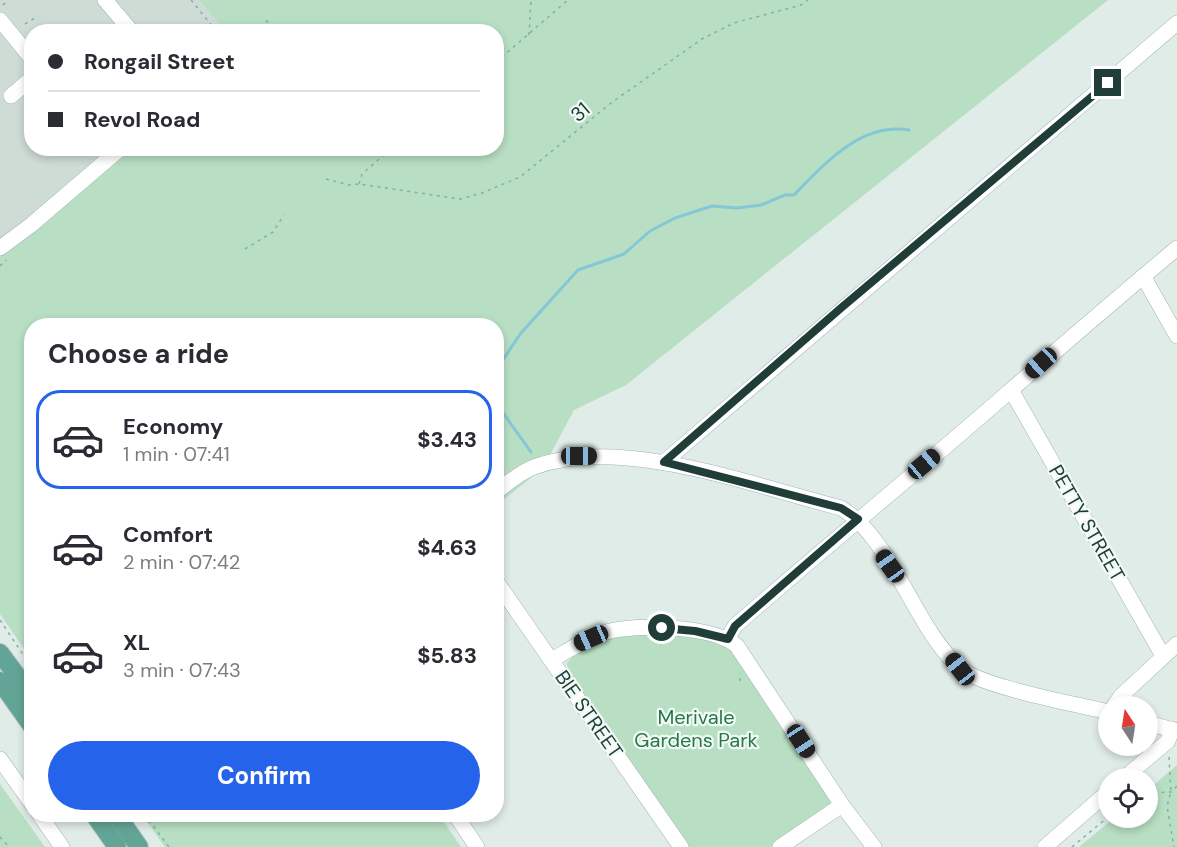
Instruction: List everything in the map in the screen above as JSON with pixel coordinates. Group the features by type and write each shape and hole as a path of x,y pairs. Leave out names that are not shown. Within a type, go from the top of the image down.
{"main road":[{"path":"0,653 24,685"},
{"path":"0,681 24,715"},
{"path":"114,822 117,847"},
{"path":"118,822 139,847"}],"street":[{"path":"105,0 125,24"},
{"path":"2,13 24,47"},
{"path":"664,462 1177,23"},
{"path":"11,96 24,85"},
{"path":"0,248 31,225 112,156"},
{"path":"728,639 735,626 1011,390 1070,336 1177,248"},
{"path":"1143,276 1177,336"},
{"name":"PETTY STREET","path":"1011,390 1163,656"},
{"path":"504,486 533,467 579,456 664,462 841,508 858,519 901,582 923,621 960,669 980,680 1098,710"},
{"name":"BIE STREET","path":"504,591 681,847"},
{"path":"552,660 578,644 604,633 622,629 645,627 695,631 728,639 742,654 842,805 873,847"},
{"path":"1124,696 1177,644"},
{"path":"1135,768 1172,734 1158,728"},
{"path":"0,759 24,793"},
{"path":"1045,847 1098,801"},
{"path":"780,847 842,805"},
{"path":"45,822 62,847"},
{"path":"460,822 477,847"}],"path":[{"path":"2,13 8,0"},
{"path":"191,0 210,24"},
{"path":"529,35 531,0"},
{"path":"504,55 568,0"},
{"name":"31","path":"326,179 350,185 359,184 460,199 482,193 520,177 611,103 702,39 734,23 801,5 808,0"},
{"path":"25,24 38,16"},
{"path":"359,184 362,174 383,156"},
{"path":"245,249 273,231 284,215"},
{"path":"0,620 24,656"},
{"path":"1172,734 1171,792 1167,806 1174,847"},
{"path":"1158,793 1171,792 1177,786"},
{"path":"145,822 151,823 169,847"},
{"path":"1072,847 1098,825"},
{"path":"0,837 9,847"}],"shaded area":[{"path":"0,0 199,0 219,24 24,24 24,156 121,156 13,248 0,256"}],"green space":[{"path":"199,0 1108,0 626,385 574,410 543,468 504,499 504,318 24,318 24,649 0,614 0,256 13,248 121,156 504,156 504,24 219,24"},
{"name":"Merivale Gardens Park","path":"653,632 705,640 734,651 832,802 829,808 772,847 688,847 568,673 567,663 585,648 618,636"},
{"path":"1177,765 1177,847 1079,847 1102,828 1158,828 1158,781"},
{"path":"0,784 24,818 24,822 27,822 45,847 0,847"},
{"path":"147,822 444,822 461,847 165,847"}],"waterway":[{"path":"504,358 521,333 578,270 624,254 650,231 675,218 712,206 737,208 761,205 785,195 794,195 831,159 859,139 875,132 892,129 909,130"},
{"path":"504,414 531,452"}],"route":[{"path":"662,628 695,631 728,639 735,626 858,519 841,508 664,462 841,308 1004,173 1108,83"}]}
